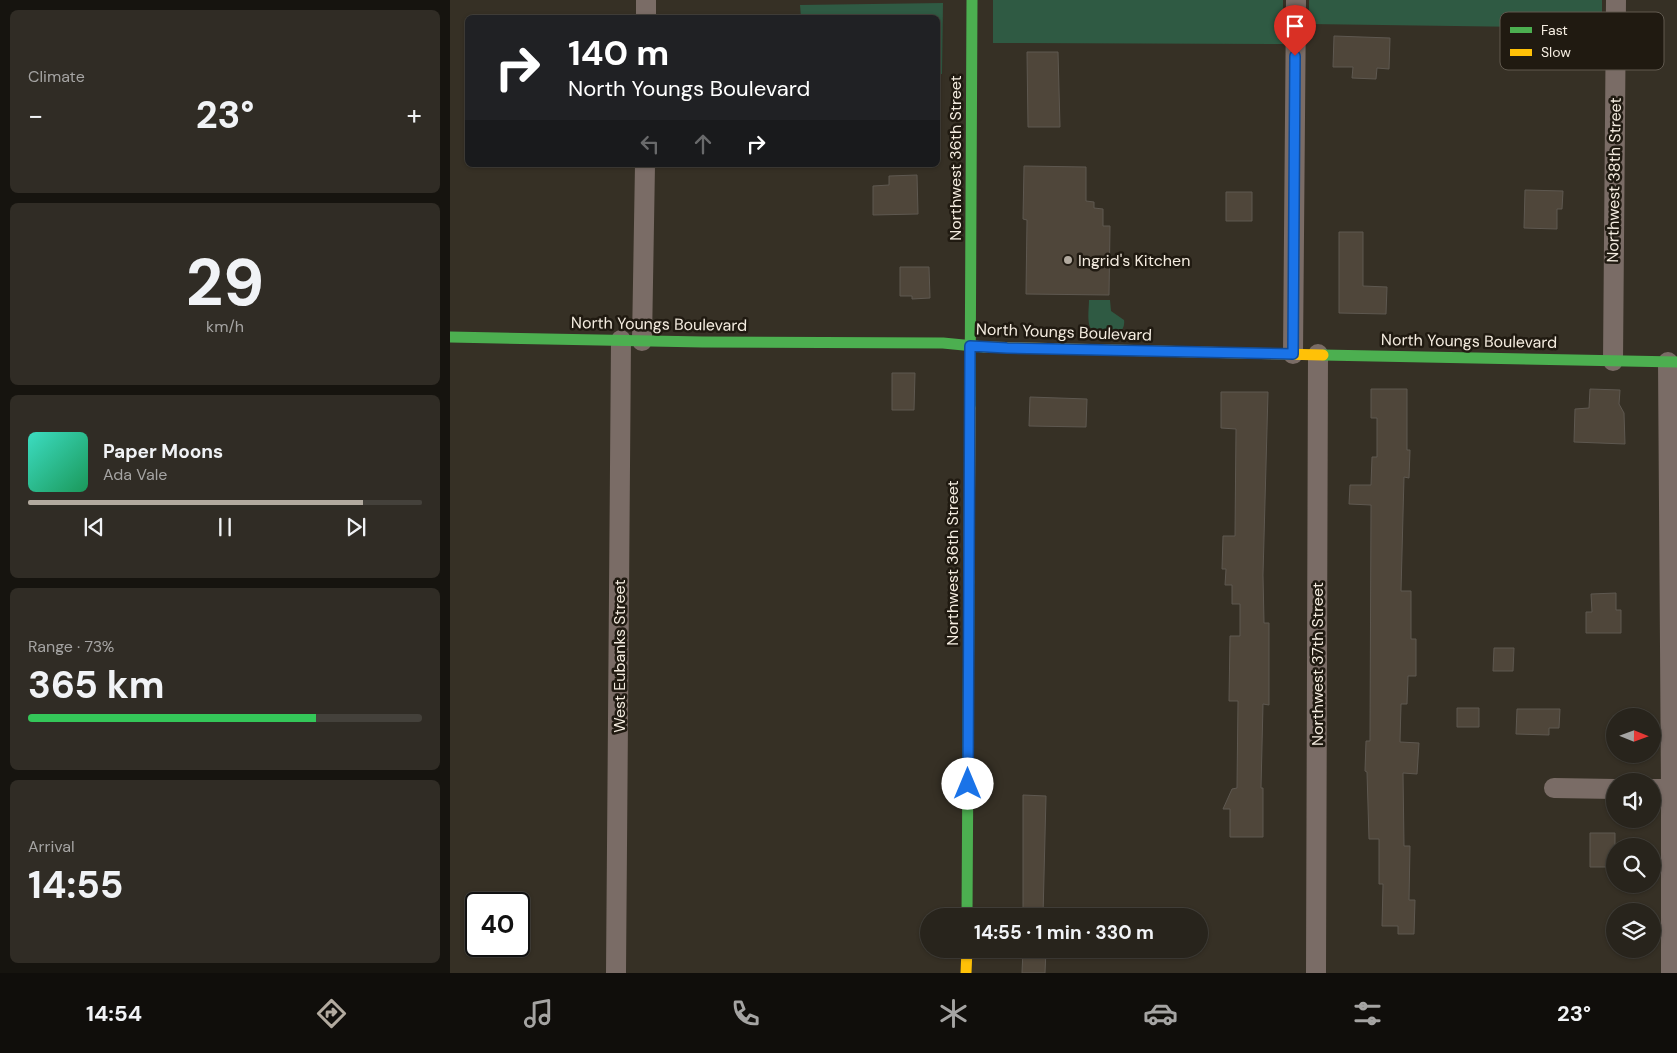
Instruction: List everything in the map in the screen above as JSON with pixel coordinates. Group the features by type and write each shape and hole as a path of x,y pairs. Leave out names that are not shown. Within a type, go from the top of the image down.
{"street":[{"path":"646,0 646,15"},
{"name":"Northwest 36th Street","path":"967,908 972,0"},
{"path":"1293,354 1296,0"},
{"name":"Northwest 38th Street","path":"1612,360 1615,70"},
{"path":"642,341 645,167"},
{"name":"North Youngs Boulevard","path":"450,336 642,341 932,343 1007,348 1672,362"},
{"name":"West Eubanks Street","path":"616,973 621,340"},
{"name":"Northwest 37th Street","path":"1316,973 1318,354"},
{"path":"1671,973 1667,789 1672,362"},
{"path":"1554,788 1606,789"},
{"path":"966,973 967,958"}],"green space":[{"path":"993,0 1283,0 1283,44 993,43"},
{"path":"1309,0 1602,0 1602,12 1500,12 1500,27 1309,24"},
{"path":"943,3 942,74 940,74 940,15 801,15 800,5"},
{"path":"1089,300 1110,300 1111,311 1124,320 1124,326 1121,331 1111,336 1099,335 1094,332 1090,327 1089,321"}],"building":[{"path":"1334,36 1390,38 1389,69 1377,68 1376,79 1352,78 1353,67 1333,67"},
{"path":"1027,52 1058,52 1060,127 1028,127"},
{"name":"Ingrid's Kitchen","path":"1024,166 1086,167 1086,201 1094,202 1094,208 1103,209 1103,226 1110,226 1109,295 1026,294 1027,220 1023,219"},
{"path":"917,175 918,214 873,215 873,186 889,185 889,176"},
{"path":"1525,190 1563,191 1562,209 1557,209 1557,229 1524,228"},
{"path":"1226,192 1252,192 1252,221 1226,221"},
{"path":"1339,232 1363,232 1363,286 1387,287 1386,314 1339,313"},
{"path":"900,267 929,267 930,298 912,299 912,296 900,296"},
{"path":"892,373 915,373 914,410 892,410"},
{"path":"1371,389 1407,389 1407,450 1410,450 1409,478 1404,477 1401,591 1411,591 1411,639 1416,639 1416,676 1408,676 1407,704 1401,704 1400,742 1419,743 1417,774 1403,773 1404,846 1410,846 1409,900 1415,900 1414,934 1398,934 1398,926 1382,926 1383,884 1379,884 1379,839 1369,839 1367,772 1365,771 1366,741 1370,741 1371,505 1349,504 1350,485 1371,485 1372,457 1377,457 1377,418 1371,418"},
{"path":"1590,389 1620,390 1619,404 1624,413 1625,444 1574,442 1575,409 1589,408"},
{"path":"1221,392 1268,392 1263,575 1264,623 1269,623 1269,705 1263,704 1261,788 1263,788 1263,837 1230,837 1230,809 1223,809 1232,789 1237,788 1238,701 1229,701 1230,636 1240,636 1240,604 1232,604 1232,585 1225,585 1226,569 1222,569 1223,536 1235,536 1236,429 1221,428"},
{"path":"1030,397 1087,399 1086,427 1029,426"},
{"path":"1616,593 1616,610 1621,610 1621,633 1586,633 1586,612 1592,612 1591,594"},
{"path":"1494,648 1514,648 1513,671 1493,671"},
{"path":"1457,708 1479,708 1479,727 1457,727"},
{"path":"1517,709 1560,709 1559,728 1549,728 1549,735 1516,734"},
{"path":"1023,795 1046,796 1043,908 1023,908"},
{"path":"1590,833 1615,833 1615,838 1606,838 1606,867 1590,867"},
{"path":"1023,958 1046,958 1045,973 1022,973"}],"traffic: fast":[{"path":"970,408 972,0"},
{"path":"450,337 703,342 943,343 984,347"},
{"path":"1323,355 1677,362"},
{"path":"967,908 969,582"}],"traffic: slow":[{"path":"984,347 1323,355"},
{"path":"969,582 970,408"},
{"path":"966,973 967,958"}],"place":[{"name":"Ingrid's Kitchen","path":"1068,260"}],"route":[{"path":"968,784 970,346 1293,354 1295,56"}]}
